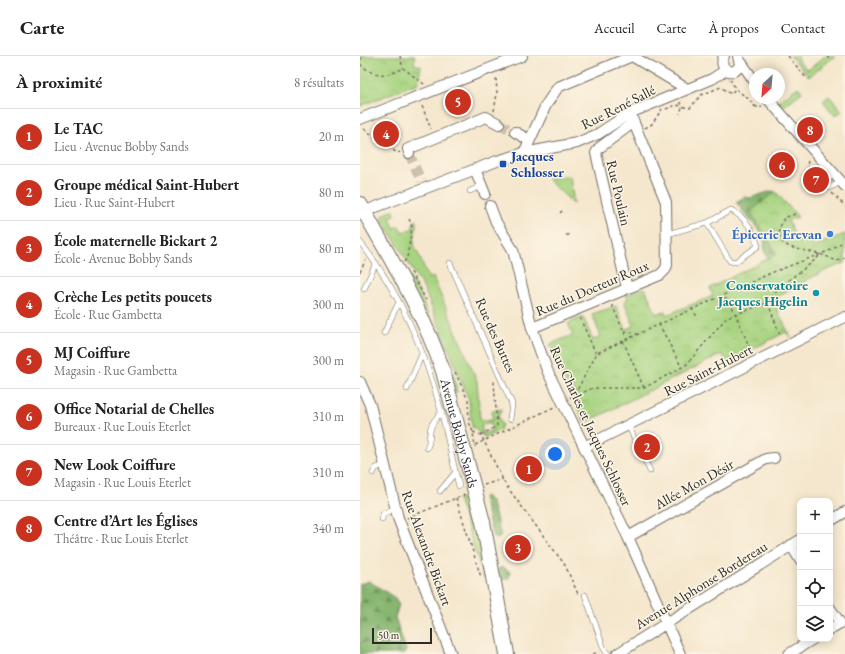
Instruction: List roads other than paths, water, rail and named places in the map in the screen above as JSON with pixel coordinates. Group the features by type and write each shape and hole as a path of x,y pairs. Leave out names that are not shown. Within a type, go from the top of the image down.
{"main road":[{"name":"Avenue Bobby Sands","path":"363,215 415,302 444,374 483,522 508,654"}],"street":[{"path":"360,119 522,56"},
{"path":"524,153 529,140 558,86 632,56 687,89"},
{"path":"724,56 722,63 749,77"},
{"name":"Rue René Sallé","path":"363,215 423,185 524,153 577,143 687,89 734,68"},
{"path":"767,104 843,184"},
{"path":"409,151 434,138 486,117 495,122"},
{"name":"Rue du Docteur Roux","path":"532,328 663,273 666,265 669,212 632,117"},
{"name":"Rue Poulain","path":"627,288 596,153 599,148 632,117"},
{"path":"515,132 529,140"},
{"path":"475,169 484,190"},
{"name":"Rue Charles et Jacques Schlosser","path":"490,206 496,222 508,240 514,255 532,328 547,370 628,537 680,654"},
{"name":"Rue Saint-Hubert","path":"584,447 845,317"},
{"name":"Rue Alexandre Bickart","path":"360,382 370,405 373,428 385,465 399,521 451,654"},
{"name":"Allée Mon Désir","path":"628,537 766,460 774,458"},
{"path":"833,519 845,512"},
{"name":"Avenue Alphonse Bordereau","path":"617,654 797,542"},
{"path":"791,546 797,555"},
{"path":"833,613 842,627"},
{"path":"789,654 808,642"}],"lane":[{"path":"833,173 826,183 826,186 830,188 843,184"},
{"path":"470,191 484,190"},
{"path":"667,234 707,222 731,210 741,216 754,233 758,246 734,262 730,261 707,222"},
{"path":"360,242 376,263 399,302 422,354 442,412 459,486"},
{"path":"364,289 376,263"},
{"name":"Rue des Buttes","path":"450,263 512,404 510,419"},
{"path":"384,333 399,302"},
{"path":"407,390 422,354"},
{"path":"427,448 431,440 429,431 434,421 442,412"},
{"path":"628,425 650,471"},
{"path":"372,473 376,468 385,465"},
{"path":"440,491 455,473"},
{"path":"382,519 383,514 395,508"},
{"path":"585,595 604,649 608,654"}],"tunnel":[{"path":"499,124 515,132"},
{"path":"409,153 421,181"}],"place":[{"name":"MJ Coiffure","path":"458,102"},
{"name":"Centre d’Art les Églises","path":"810,130"},
{"name":"Crèche Les petits poucets","path":"386,134"},
{"name":"Jacques Schlosser","path":"503,164"},
{"name":"Office Notarial de Chelles","path":"782,165"},
{"name":"New Look Coiffure","path":"816,180"},
{"name":"Épicerie Erevan","path":"830,234"},
{"name":"Conservatoire Jacques Higelin","path":"816,293"},
{"name":"Groupe médical Saint-Hubert","path":"647,447"},
{"name":"Le TAC","path":"529,469"},
{"name":"École maternelle Bickart 2","path":"518,548"}]}
